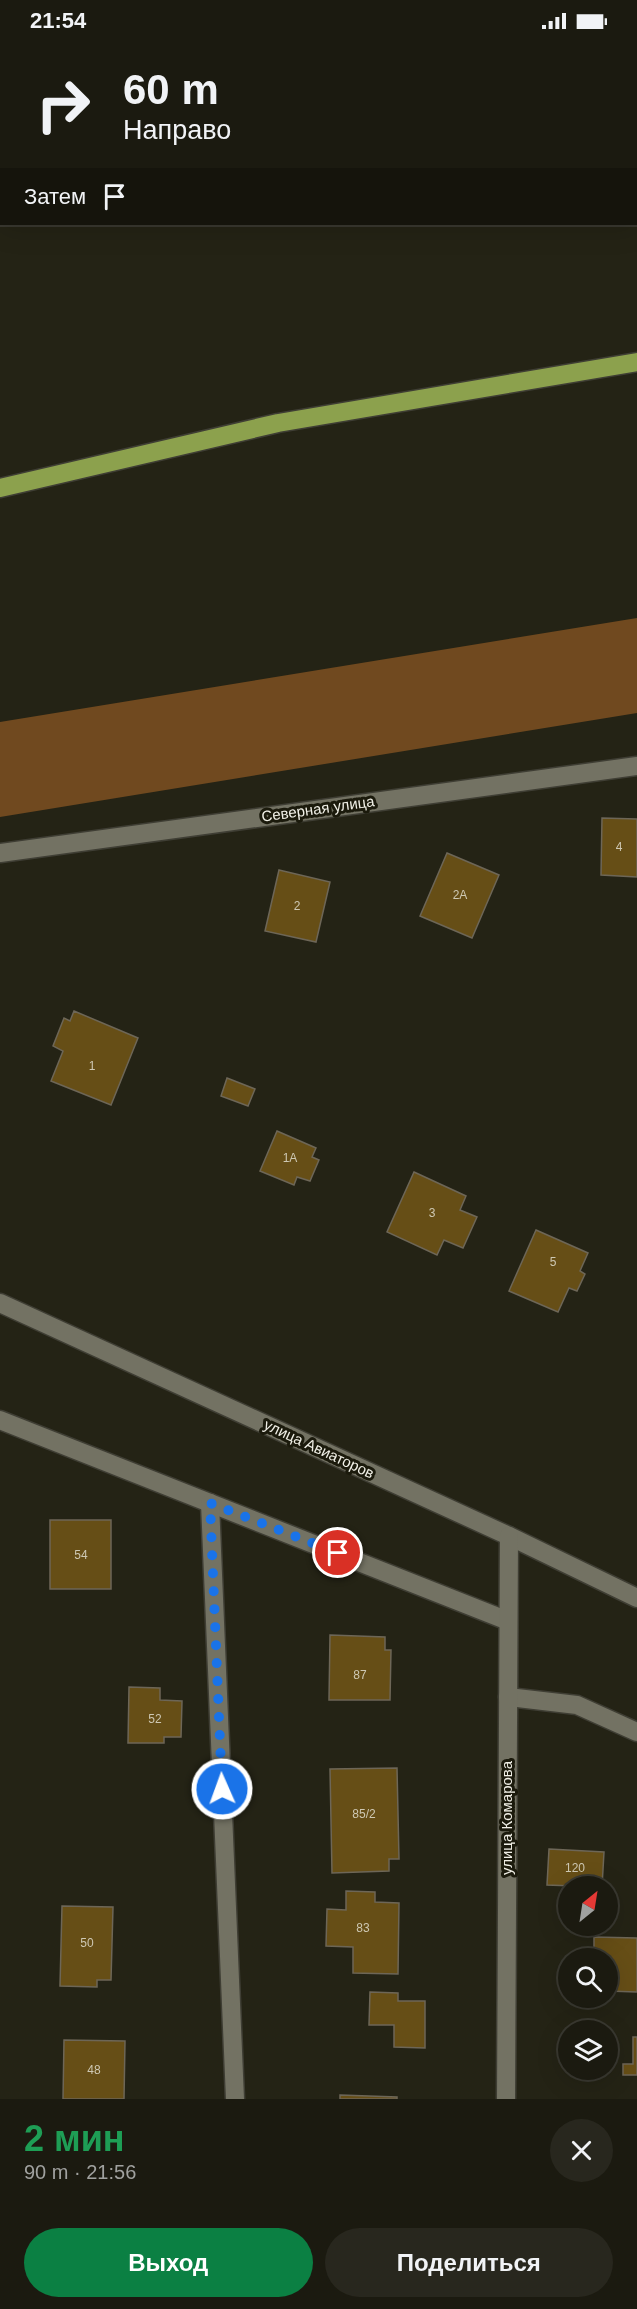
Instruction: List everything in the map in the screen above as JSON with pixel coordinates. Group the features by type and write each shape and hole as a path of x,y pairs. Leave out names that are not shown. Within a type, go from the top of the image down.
{"main road":[{"path":"0,488 278,423 637,362"}],"street":[{"name":"Северная улица","path":"0,853 637,766"},
{"name":"улица Авиаторов","path":"0,1303 509,1536 637,1598"},
{"path":"0,1420 508,1621"},
{"path":"210,1503 235,2099"},
{"name":"улица Комарова","path":"506,2099 509,1536"},
{"path":"508,1696 577,1705 637,1732"}],"shaded area":[{"path":"637,618 637,713 0,817 0,722"}],"building":[{"path":"602,818 637,819 637,877 601,875"},
{"path":"447,853 499,875 472,938 420,916"},
{"path":"279,870 330,882 316,942 265,931"},
{"path":"74,1011 138,1038 111,1105 51,1081 63,1051 53,1046 64,1018 70,1021"},
{"path":"227,1078 255,1089 248,1106 221,1096"},
{"path":"277,1131 316,1148 312,1157 319,1160 310,1181 297,1177 294,1185 260,1171"},
{"path":"414,1172 466,1196 460,1210 477,1217 463,1248 444,1240 437,1255 387,1232"},
{"path":"536,1230 588,1253 580,1271 585,1274 577,1291 569,1288 558,1312 509,1291"},
{"path":"50,1520 111,1520 111,1589 50,1589"},
{"path":"330,1635 385,1637 385,1650 391,1650 390,1700 329,1700"},
{"path":"129,1687 160,1688 160,1700 182,1701 181,1737 164,1737 164,1743 128,1743"},
{"path":"397,1768 399,1859 389,1859 389,1871 332,1873 330,1769"},
{"path":"549,1849 604,1852 603,1876 558,1876 558,1885 547,1885"},
{"path":"346,1891 375,1892 375,1902 399,1903 398,1974 353,1973 353,1947 326,1946 327,1909 346,1910"},
{"path":"62,1906 113,1907 111,1980 97,1980 97,1987 60,1986"},
{"path":"594,1937 637,1938 637,1992 618,1991 618,1948 594,1948"},
{"path":"370,1992 398,1993 398,2001 425,2001 425,2048 394,2047 394,2025 369,2025"},
{"path":"633,2037 637,2037 637,2075 623,2075 623,2064 633,2064"},
{"path":"64,2040 125,2041 124,2099 63,2099"},
{"path":"340,2095 397,2097 397,2099 340,2099"}],"route":[{"path":"222,1789 210,1503 338,1553"}]}
